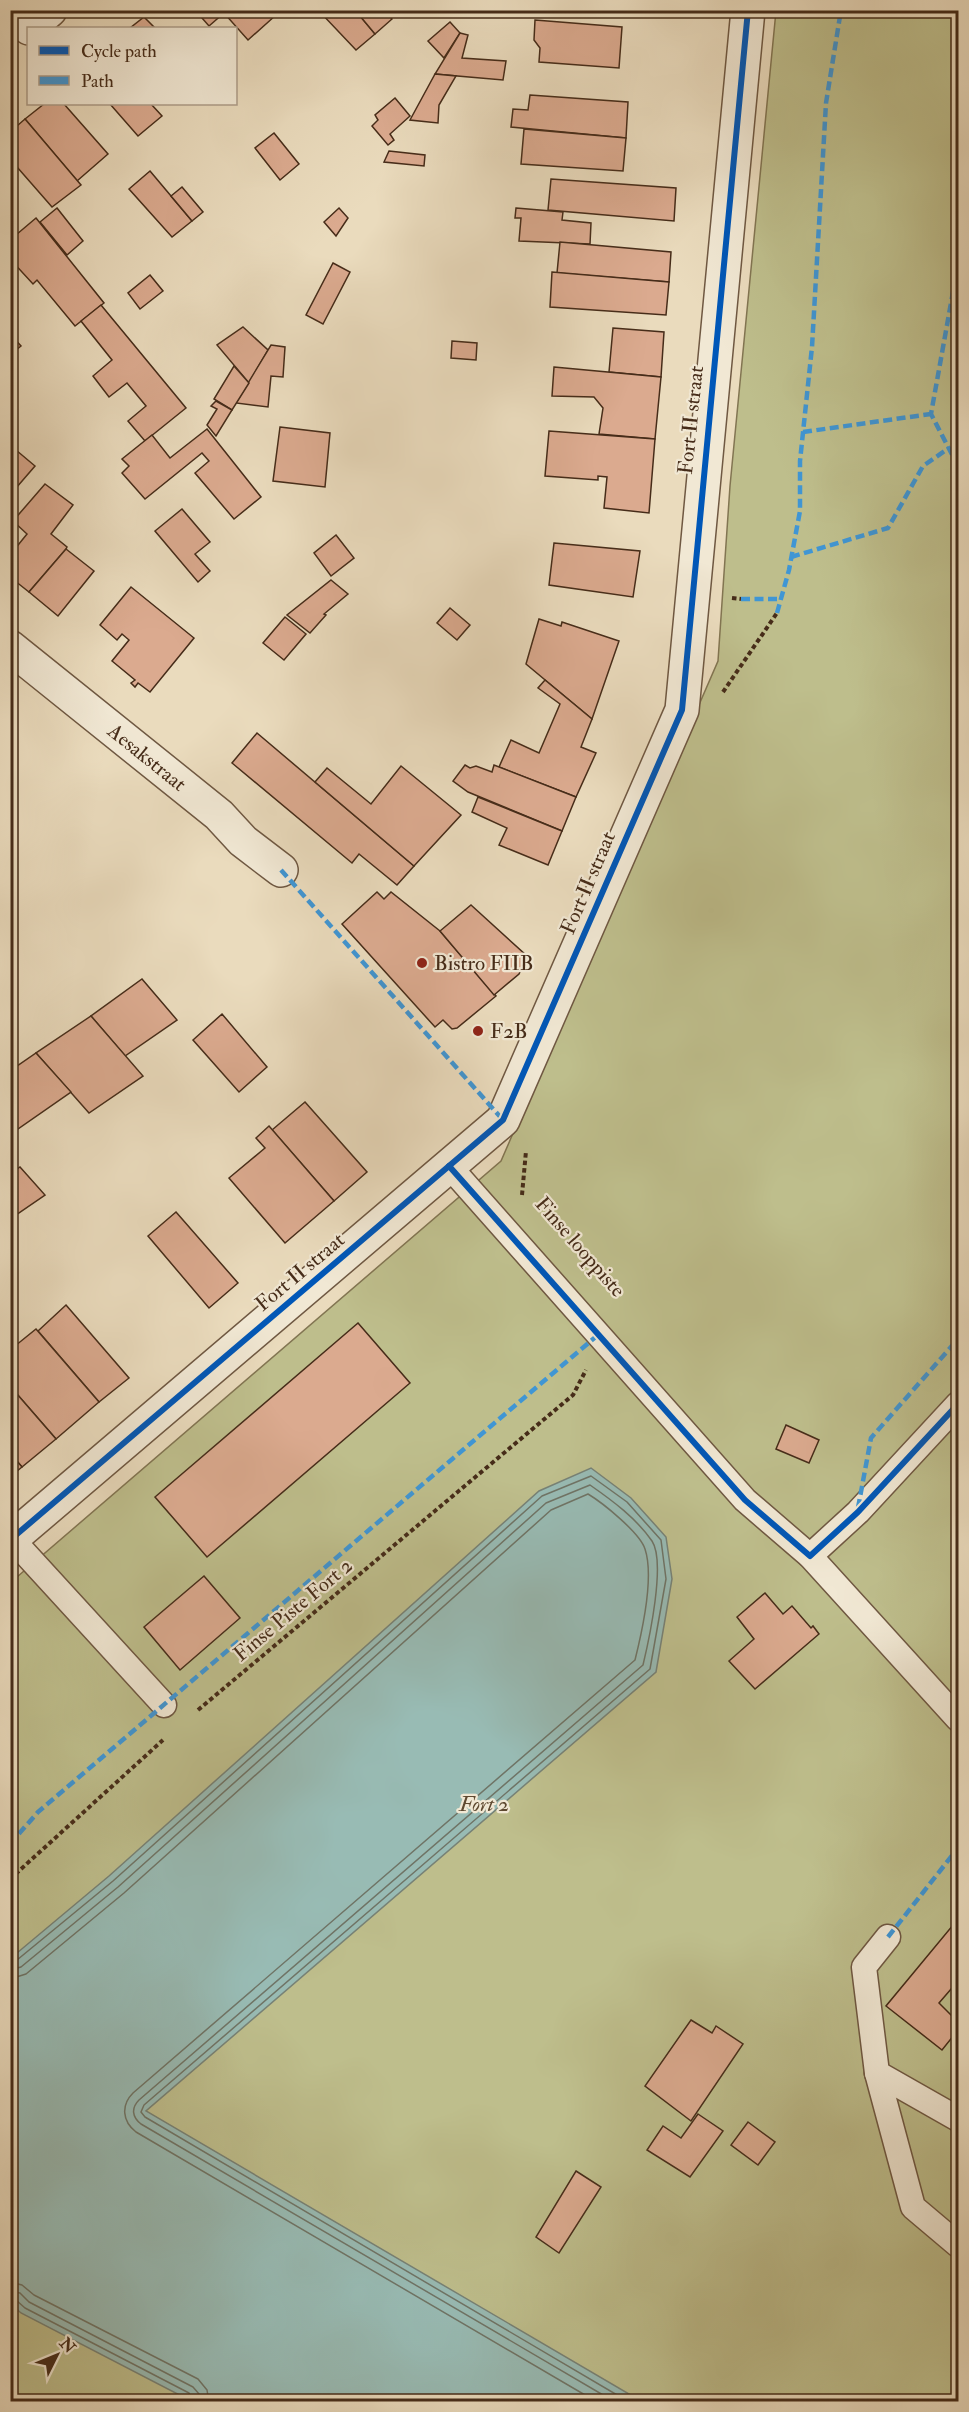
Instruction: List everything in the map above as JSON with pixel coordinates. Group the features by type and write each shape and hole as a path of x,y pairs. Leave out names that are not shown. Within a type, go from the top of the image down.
{"street":[{"path":"31,27 50,10"},
{"name":"Fort II straat","path":"11,1539 503,1120 682,710 748,10"},
{"path":"10,44 27,31"},
{"name":"Aesakstraat","path":"10,647 219,814 243,841 281,870"}],"lane":[{"path":"449,1166 746,1500 810,1556 958,1719"},
{"path":"810,1556 858,1512 958,1404"},
{"path":"11,1539 164,1705"},
{"path":"888,1937 864,1967 877,2073 913,2207 958,2245"},
{"path":"877,2073 958,2119"}],"path":[{"path":"717,702 777,613"},
{"path":"10,1879 164,1739"}],"green space":[{"name":"Fort 2","path":"776,11 958,11 958,2401 11,2401 10,1583 501,1161 718,661 730,486"}],"water":[{"path":"591,1468 631,1498 666,1537 672,1579 656,1672 146,2111 641,2401 191,2401 21,2313 10,2303 11,1958 109,1876 539,1491"}],"building":[{"path":"195,10 272,10 276,15 248,40 224,13 209,26"},
{"path":"355,10 375,34 356,50 319,11"},
{"path":"355,10 384,10 392,19 375,34"},
{"path":"475,10 514,10 513,17"},
{"path":"144,17 154,27 131,27"},
{"path":"535,20 622,27 619,68 539,62 540,48 534,40"},
{"path":"450,22 460,33 444,58 428,41"},
{"path":"460,33 468,35 462,58 506,61 503,80 435,74"},
{"path":"435,74 456,76 439,105 438,123 410,120"},
{"path":"530,95 628,102 626,138 511,127 513,109 528,110"},
{"path":"395,98 410,116 390,134 394,140 388,145 372,126 378,120 375,115"},
{"path":"43,105 65,105 108,154 77,181 25,119"},
{"path":"111,105 152,105 162,116 138,136"},
{"path":"25,119 81,185 52,207 10,159 10,132"},
{"path":"524,129 626,138 623,171 521,164"},
{"path":"274,133 299,164 280,180 255,148"},
{"path":"389,151 425,155 424,166 384,162"},
{"path":"150,171 192,221 172,237 129,189"},
{"path":"551,179 676,188 674,221 548,210"},
{"path":"182,187 203,212 192,221 171,196"},
{"path":"57,208 83,241 67,255 40,222"},
{"path":"339,208 348,218 336,236 324,222"},
{"path":"516,208 563,212 562,220 591,223 590,244 519,241 521,218 515,218"},
{"path":"36,218 104,303 75,326 37,280 33,284 10,259 10,240"},
{"path":"560,242 671,252 669,282 557,273"},
{"path":"333,263 350,272 323,324 306,315"},
{"path":"552,272 669,282 666,315 550,307"},
{"path":"150,275 163,291 140,309 128,293"},
{"path":"101,305 186,408 145,441 128,421 146,406 127,383 109,397 93,376 112,360 81,321"},
{"path":"243,327 268,350 249,383 217,345"},
{"path":"613,328 664,332 661,377 609,372"},
{"path":"10,334 21,346 10,355"},
{"path":"452,341 477,343 476,360 451,358"},
{"path":"271,345 285,347 283,377 271,376 268,407 236,403"},
{"path":"234,366 249,383 232,410 214,399"},
{"path":"554,367 661,377 655,439 599,434 603,408 594,397 552,396"},
{"path":"216,401 232,410 216,436 207,425 217,409 211,406"},
{"path":"280,427 330,433 325,487 273,481"},
{"path":"207,429 261,497 234,519 195,473 209,461 202,453 145,499 122,473 129,466 122,459 152,435 170,458"},
{"path":"549,431 655,439 649,513 604,508 607,477 598,476 598,480 545,476"},
{"path":"10,445 35,466 10,495"},
{"path":"45,484 73,505 51,534 67,547 29,592 10,577 10,555 27,534 13,521"},
{"path":"182,509 210,542 195,554 210,571 198,582 155,531"},
{"path":"336,535 354,558 331,576 314,553"},
{"path":"554,543 640,551 633,597 549,585"},
{"path":"66,549 94,571 58,616 29,592"},
{"path":"331,580 348,594 324,614 326,615 310,633 287,615"},
{"path":"131,587 194,638 150,692 138,683 135,687 131,683 135,680 112,661 129,640 122,634 117,640 100,625"},
{"path":"450,608 470,625 457,640 437,623"},
{"path":"285,617 306,634 284,660 263,643"},
{"path":"539,619 561,626 562,622 619,641 592,719 526,664"},
{"path":"545,680 592,719 581,747 596,753 576,797 499,767 511,740 539,753 560,704 538,688"},
{"path":"257,733 414,866 397,885 359,854 352,863 232,763"},
{"path":"465,765 492,772 494,765 576,797 562,831 468,792 453,781"},
{"path":"401,766 461,815 414,866 315,782 327,768 371,804"},
{"path":"478,797 562,831 548,865 499,845 507,828 472,812"},
{"name":"Bistro FIIB","path":"377,892 384,899 391,892 440,931 496,996 457,1028 452,1029 443,1020 435,1027 342,924"},
{"path":"471,905 527,956 519,974 494,995 440,931"},
{"path":"142,979 177,1020 125,1056 91,1016"},
{"path":"222,1014 267,1067 239,1092 193,1040"},
{"path":"91,1016 143,1076 89,1113 36,1053"},
{"path":"36,1053 71,1092 15,1131 10,1126 10,1071"},
{"path":"305,1102 367,1172 334,1201 272,1130"},
{"path":"269,1126 334,1201 285,1243 229,1178 265,1148 256,1138"},
{"path":"20,1167 45,1195 10,1219 10,1174"},
{"path":"176,1212 238,1283 209,1308 148,1236"},
{"path":"66,1305 129,1378 99,1402 38,1331"},
{"path":"358,1323 410,1383 207,1557 155,1497"},
{"path":"36,1329 99,1402 56,1439 10,1386 10,1350"},
{"path":"10,1386 56,1439 22,1467 10,1453"},
{"path":"786,1425 819,1440 809,1463 776,1449"},
{"path":"10,1453 22,1467 10,1477"},
{"path":"204,1576 240,1618 180,1670 144,1627"},
{"path":"765,1593 783,1614 792,1606 819,1634 755,1689 729,1661 754,1639 737,1617"},
{"path":"958,1919 958,1981 939,2003 958,2022 958,2030 942,2050 886,2006"},
{"path":"691,2020 712,2033 716,2026 743,2044 691,2121 645,2086"},
{"path":"698,2114 723,2131 690,2177 647,2150 663,2126 681,2138"},
{"path":"748,2122 775,2142 758,2165 731,2145"},
{"path":"576,2171 601,2187 559,2253 536,2237"}],"marked path":[{"path":"777,613 789,570 800,511 800,461 812,347 826,103 841,10"},
{"path":"958,264 931,414 958,466"},
{"path":"803,432 931,414"},
{"path":"791,557 888,528 923,466 949,448"},
{"path":"741,599 781,599"},
{"path":"281,870 503,1120"},
{"path":"10,1844 38,1812 599,1334"},
{"path":"858,1508 871,1438 958,1339"},
{"path":"888,1937 958,1848"}],"cycle path":[{"path":"10,1540 503,1120 682,710 748,10"},
{"path":"449,1166 745,1500 810,1556 858,1512 958,1404"}],"place":[{"name":"Bistro FIIB","path":"422,963"},
{"name":"F2B","path":"478,1031"}]}
